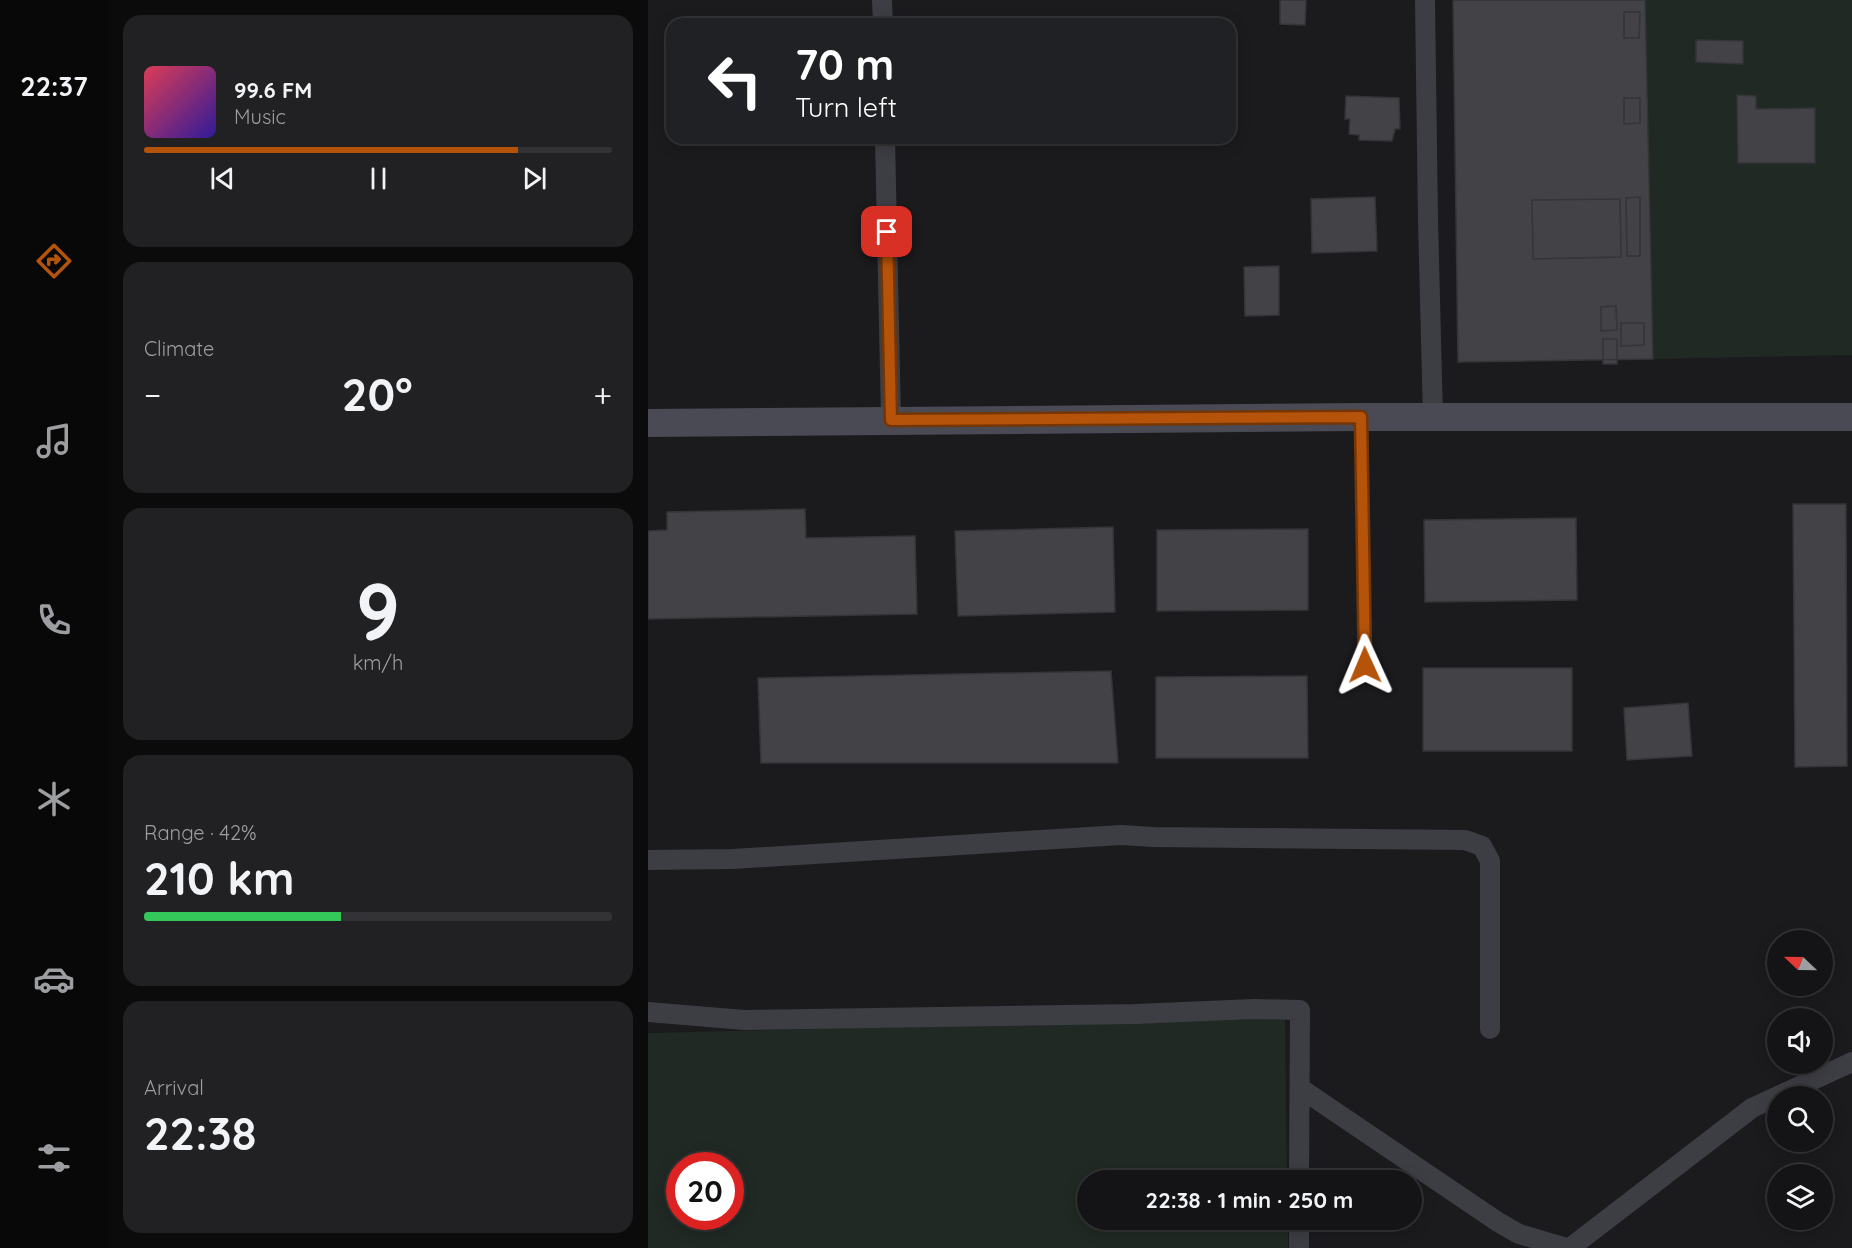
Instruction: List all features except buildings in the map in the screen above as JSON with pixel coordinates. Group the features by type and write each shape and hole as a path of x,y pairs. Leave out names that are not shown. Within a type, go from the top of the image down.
{"main road":[{"path":"648,423 1361,417 1852,417"}],"street":[{"path":"882,0 883,18"},
{"path":"1425,0 1433,418"},
{"path":"885,144 891,420"},
{"path":"648,860 733,859 1121,835 1465,840 1482,846 1490,861 1490,1029"},
{"path":"648,1012 744,1020 1135,1014 1254,1009 1300,1010 1299,1170"},
{"path":"1300,1088 1498,1222 1519,1234 1569,1248 1752,1108 1852,1062"},
{"path":"1299,1230 1299,1248"}],"lane":[{"path":"1361,417 1365,665"}],"shaded area":[{"path":"1645,0 1852,0 1852,355 1653,359"},
{"path":"1285,1018 1287,1170 1077,1170 1077,1230 1288,1230 1288,1248 648,1248 648,1033"}],"route":[{"path":"887,232 891,420 1361,417 1365,665"}]}
